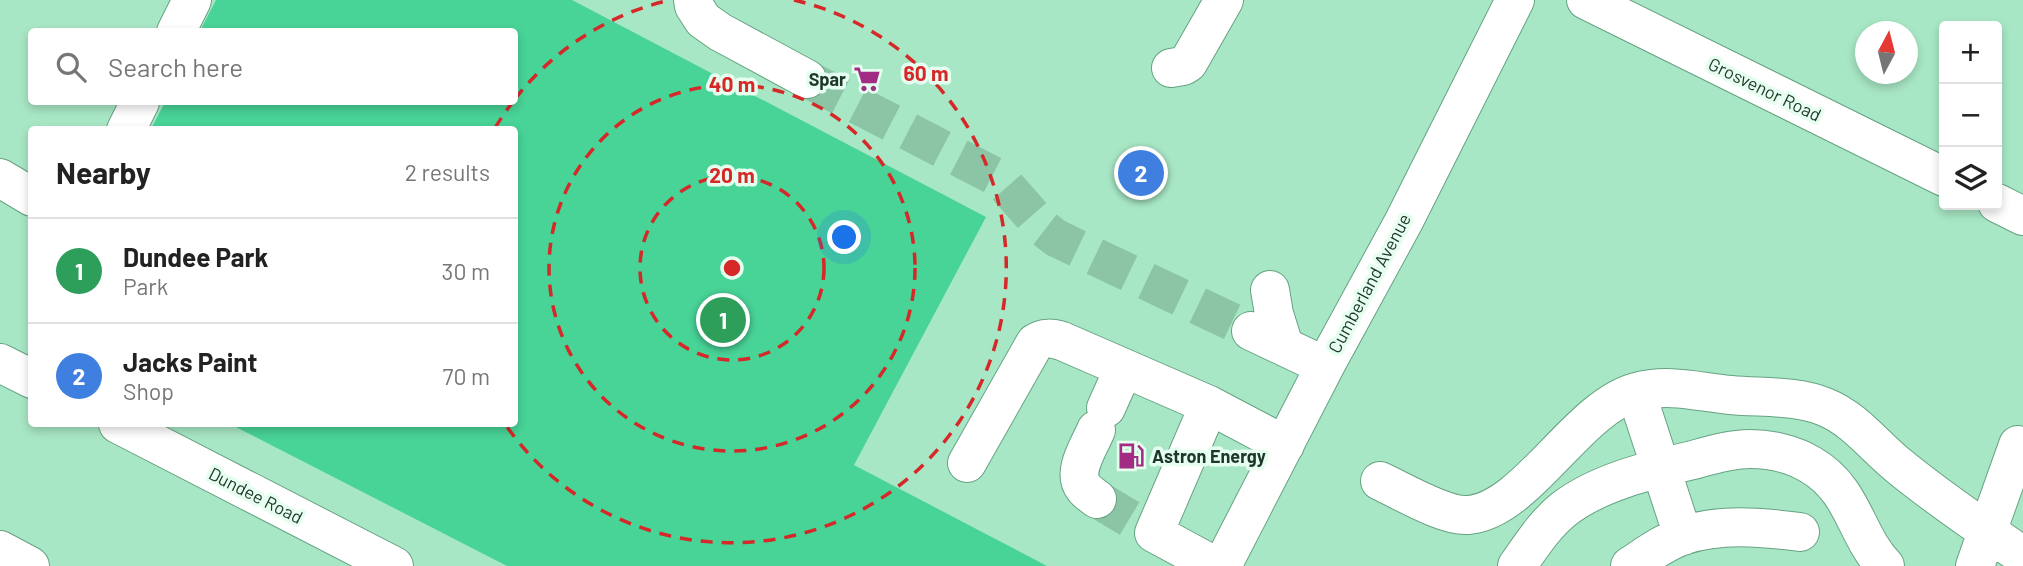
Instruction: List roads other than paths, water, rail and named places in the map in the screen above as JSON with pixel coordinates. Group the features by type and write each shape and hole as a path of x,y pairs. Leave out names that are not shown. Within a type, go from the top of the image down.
{"street":[{"path":"178,28 192,0"},
{"path":"694,0 694,6 703,20 720,32 807,79"},
{"path":"1171,68 1188,63 1224,0"},
{"name":"Cumberland Avenue","path":"1222,566 1325,366 1404,221 1515,0"},
{"name":"Grosvenor Road","path":"1586,0 1939,175"},
{"path":"128,126 138,105"},
{"path":"0,178 28,195"},
{"path":"2002,206 2023,216"},
{"path":"1270,290 1274,314 1268,338 1325,366"},
{"path":"967,463 1035,343 1049,338 1062,341 1209,405 1285,445"},
{"path":"0,363 28,377"},
{"path":"1097,499 1084,489 1081,482 1082,461 1124,368"},
{"path":"1380,481 1448,512 1467,515 1484,512 1519,488 1606,406 1636,392 1688,388 1720,394 1804,401 1825,407 1851,423 1922,485 1981,549 2023,556"},
{"path":"1636,392 1683,536"},
{"path":"1209,405 1143,527 1216,566"},
{"name":"Dundee Road","path":"124,427 388,565"},
{"path":"1981,549 2018,445"},
{"path":"1517,566 1542,531 1565,509 1594,492 1628,477 1661,467 1721,452 1750,449 1780,452 1811,465 1832,482 1848,502 1869,544 1885,566"},
{"path":"1630,566 1655,548 1683,536 1739,527 1800,531"},
{"path":"0,550 30,566"}],"tunnel":[{"path":"807,79 1000,179 1043,228 1056,238 1251,331"},
{"path":"1097,499 1132,520"}],"place":[{"name":"Spar","path":"867,79"},
{"name":"Jacks Paint","path":"1141,173"},
{"name":"Dundee Park","path":"723,320"},
{"name":"Astron Energy","path":"1131,456"}]}
